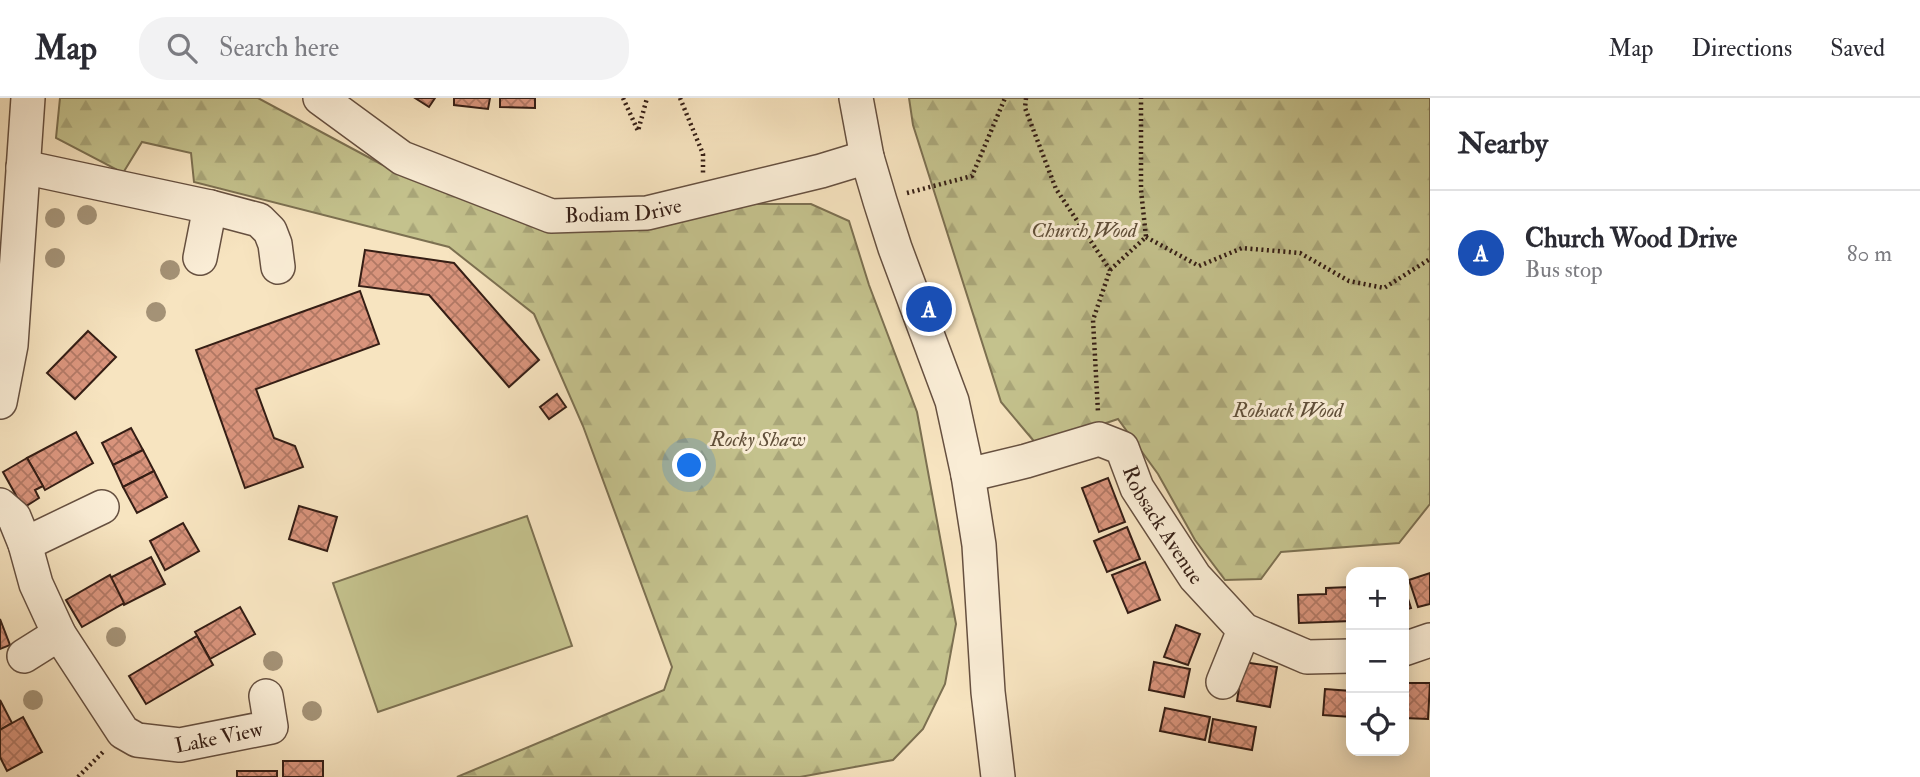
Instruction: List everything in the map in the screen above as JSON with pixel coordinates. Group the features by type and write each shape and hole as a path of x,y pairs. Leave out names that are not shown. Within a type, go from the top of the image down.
{"street":[{"path":"0,402 28,98"},
{"name":"Bodiam Drive","path":"320,98 402,158 551,216 647,213 867,158"},
{"path":"856,98 867,158 895,248 951,401 968,475 979,545 988,692 998,777"},
{"path":"23,167 259,220 270,230 278,267"},
{"path":"201,258 210,207"},
{"path":"968,475 1099,439"},
{"name":"Robsack Avenue","path":"1099,439 1122,448 1137,488 1195,577 1244,630 1307,657 1346,656"},
{"path":"0,505 14,517 36,584 59,635 130,736"},
{"path":"25,544 102,507"},
{"path":"1223,682 1244,630"},
{"path":"24,656 59,635"},
{"path":"1409,647 1430,640"},
{"name":"Lake View","path":"130,736 180,745 271,727 266,696"}],"path":[{"path":"623,98 638,131 647,98"},
{"path":"680,98 703,154 704,200"},
{"path":"880,201 972,176 1005,98"},
{"path":"1026,98 1025,108 1056,189 1110,270"},
{"path":"1141,98 1141,190 1146,237"},
{"path":"1099,439 1093,320 1110,270 1146,237"},
{"path":"1146,237 1199,266 1242,248 1300,253 1349,281 1384,288 1430,258"},
{"path":"78,777 130,736"}],"green space":[{"name":"Rocky Shaw","path":"60,98 258,98 381,164 550,231 750,204 811,204 849,221 869,285 917,412 956,624 945,684 923,729 893,760 800,777 457,777 664,690 672,667 583,426 534,314 449,247 194,182 191,153 142,142 123,173 56,138"},
{"path":"909,98 1430,98 1430,504 1399,543 1281,552 1261,579 1225,580 1195,540 1158,474 1118,419 1038,446 1001,402 913,125"},
{"path":"527,516 572,646 378,712 333,583"}],"building":[{"path":"415,98 435,98 429,107"},
{"path":"454,98 490,98 488,109 454,105"},
{"path":"500,98 535,98 535,108 500,107"},
{"path":"365,250 454,263 539,360 509,387 429,295 359,286"},
{"path":"360,291 379,344 256,389 274,438 295,446 303,467 245,488 196,350"},
{"path":"88,331 116,357 75,399 47,373"},
{"path":"557,394 566,407 549,419 540,407"},
{"path":"131,428 143,450 113,465 102,443"},
{"path":"76,432 93,463 45,490 27,458"},
{"path":"143,450 154,471 123,487 113,465"},
{"path":"27,458 43,486 35,490 39,498 23,508 3,472"},
{"path":"154,471 167,497 137,513 123,487"},
{"path":"1108,478 1125,522 1099,532 1082,488"},
{"path":"299,506 337,517 327,551 289,539"},
{"path":"183,523 199,551 165,570 150,541"},
{"path":"1127,527 1140,559 1107,572 1094,541"},
{"path":"151,557 165,584 124,605 110,578"},
{"path":"1145,562 1160,600 1128,613 1112,575"},
{"path":"1430,573 1430,604 1418,607 1409,580"},
{"path":"110,575 124,603 82,627 66,600"},
{"path":"1346,587 1346,621 1299,623 1298,595 1326,594 1326,588"},
{"path":"240,607 255,634 210,659 195,632"},
{"path":"0,619 10,645 0,649"},
{"path":"1176,625 1200,634 1188,665 1164,657"},
{"path":"197,636 213,665 146,704 129,676"},
{"path":"1154,662 1190,669 1184,697 1149,690"},
{"path":"1243,662 1277,667 1270,707 1237,701"},
{"path":"1409,683 1430,683 1428,719 1409,718"},
{"path":"1325,689 1346,691 1346,717 1323,715"},
{"path":"0,700 12,723 0,730"},
{"path":"1165,708 1210,717 1205,740 1160,731"},
{"path":"23,717 42,752 7,771 0,757 0,730"},
{"path":"1213,719 1256,727 1252,750 1209,742"},
{"path":"283,761 323,761 323,777 283,777"},
{"path":"237,771 277,771 277,777 237,777"}],"place":[{"name":"Church Wood Drive","path":"929,309"}],"park label":[{"name":"Church Wood","path":"1084,230"},
{"name":"Robsack Wood","path":"1288,410"}]}
